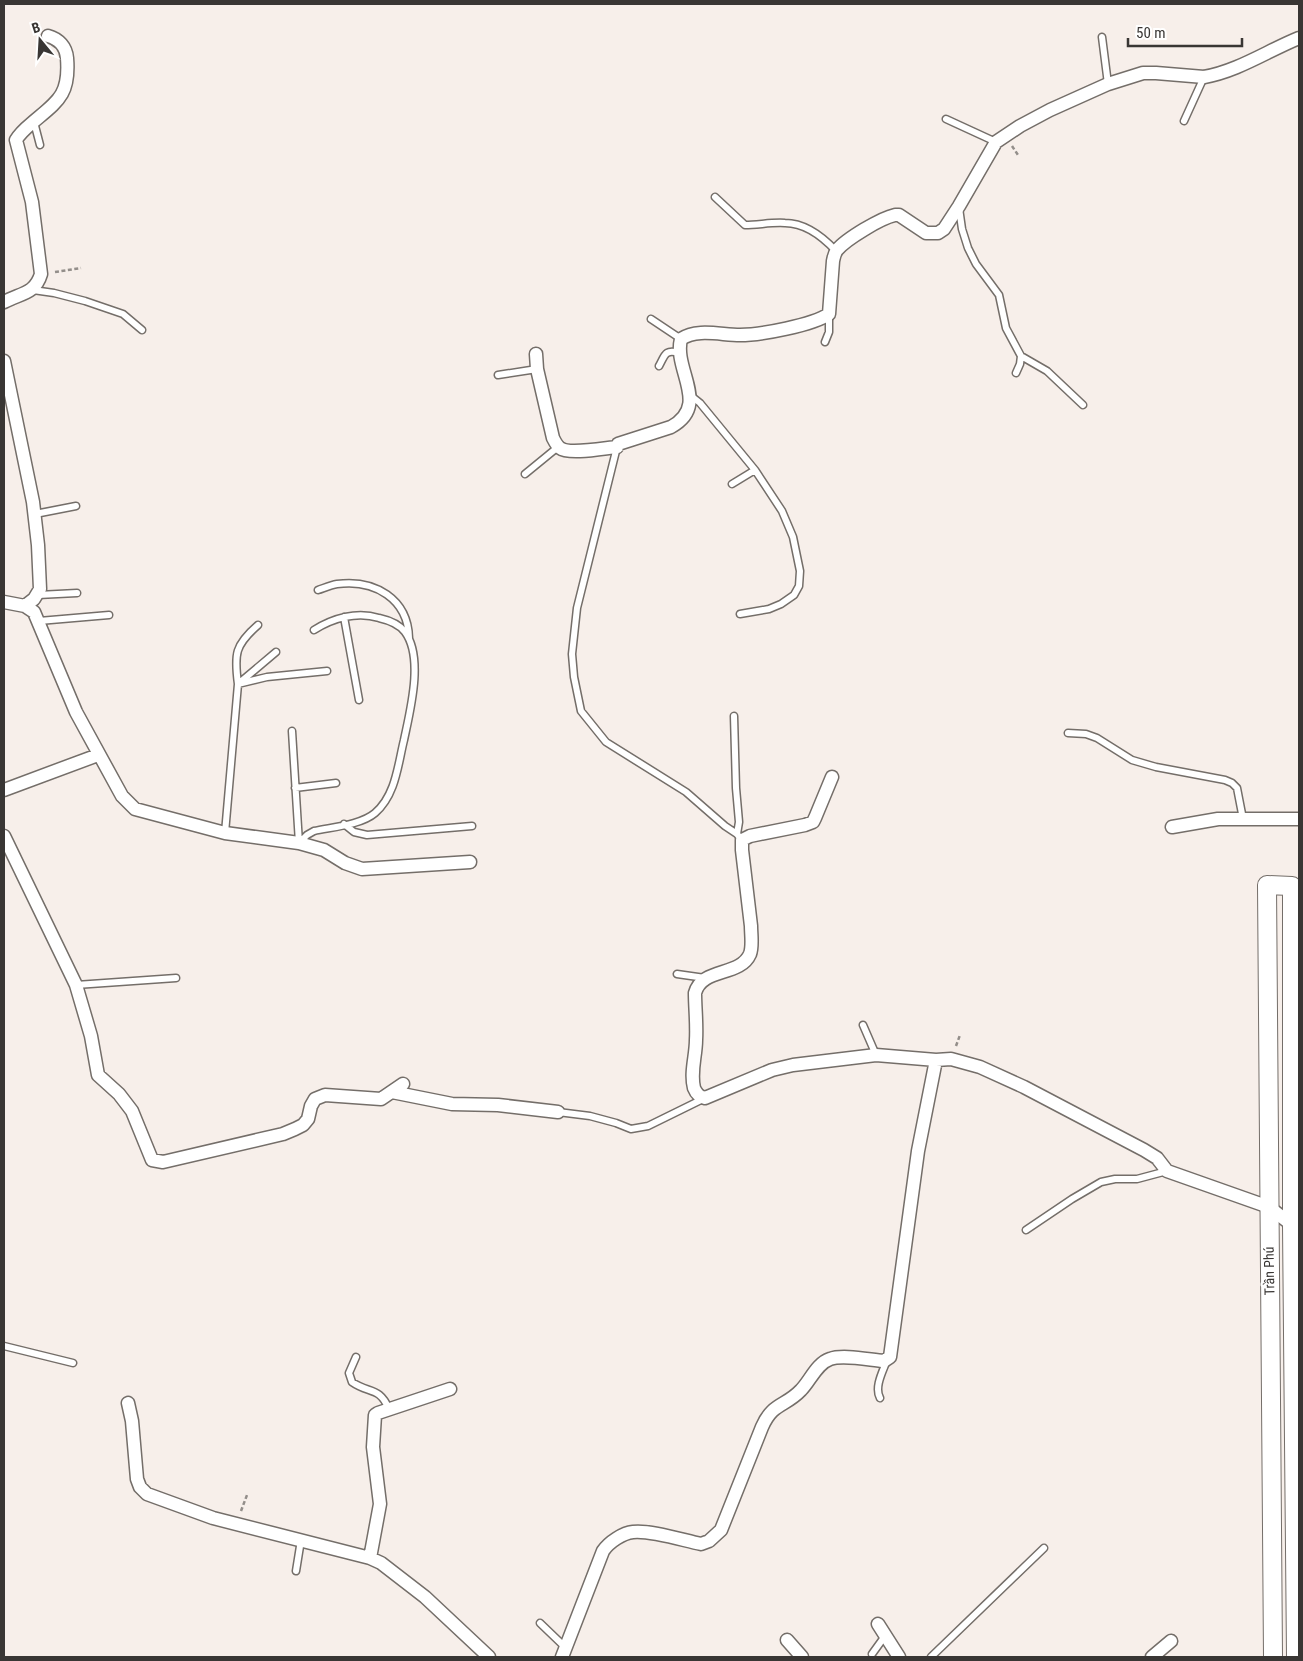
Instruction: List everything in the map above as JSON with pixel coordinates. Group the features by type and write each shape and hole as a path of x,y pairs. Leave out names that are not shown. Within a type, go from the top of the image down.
{"main road":[{"name":"Trần Phú","path":"1273,1657 1267,885 1292,886 1296,1657"}],"street":[{"path":"4,302 33,290 41,274 32,202 16,140 58,99 68,80 66,54 61,43 56,38 48,36"},
{"path":"536,354 537,370 551,431 558,447 562,450 617,447 618,444 671,427 678,423 688,409 690,395 679,353 680,339 692,333 755,335 813,322 829,314 833,261 836,251 866,229 895,215 899,215 926,233 938,233 947,225 996,142 1020,126 1108,84 1143,73 1204,77 1252,61 1299,38"},
{"path":"4,361 35,514 41,582 38,595 25,606"},
{"path":"4,602 25,606 34,612 68,697 122,796 135,809 225,833 298,843 324,850 345,863 362,868 470,862"},
{"path":"4,790 98,755"},
{"path":"832,777 813,822 740,837 751,926 750,953 746,960 736,966 705,978 700,982 695,992 696,1041 693,1075 694,1088 697,1094 705,1098 772,1070 801,1064 876,1055 936,1060 951,1059 980,1067 1144,1150 1157,1158 1167,1171 1269,1207 1295,1230"},
{"path":"1172,827 1218,819 1299,819"},
{"path":"4,836 76,985 91,1036 98,1075 119,1094 132,1111 152,1160 163,1162 283,1134 303,1126 308,1119 315,1099 325,1095 380,1099 403,1084"},
{"path":"564,1653 606,1546 632,1532 649,1533 701,1544 709,1541 721,1530 766,1417 772,1410 797,1394 819,1367 829,1359 838,1357 884,1361 888,1359 891,1352 918,1151 936,1060"},
{"path":"392,1092 452,1104 498,1105 558,1112"},
{"path":"370,1558 380,1504 374,1455 375,1415 378,1412 450,1389"},
{"path":"128,1403 132,1421 137,1479 140,1487 147,1494 213,1518 370,1558 380,1563 425,1597 489,1657"},
{"path":"878,1624 898,1657"},
{"path":"787,1640 802,1657"},
{"path":"1152,1657 1171,1641"}],"lane":[{"path":"1102,37 1108,84"},
{"path":"1184,121 1204,77"},
{"path":"946,119 996,142"},
{"path":"34,122 40,145"},
{"path":"714,197 745,225 786,223 799,225 827,241 836,251"},
{"path":"959,206 962,229 968,248 976,264 999,295 1003,306 1006,328 1021,356 1047,370 1083,405"},
{"path":"33,290 85,301 123,314 142,330"},
{"path":"824,342 829,332 829,314"},
{"path":"651,319 680,339"},
{"path":"659,366 667,353 671,351 679,353"},
{"path":"1016,373 1021,356"},
{"path":"498,375 537,370"},
{"path":"690,395 700,403 755,470 782,511 793,537 800,572 799,586 794,595 781,604 769,609 740,614"},
{"path":"525,474 558,447"},
{"path":"617,447 573,634 574,677 581,711 606,742 686,792 740,837"},
{"path":"732,484 755,470"},
{"path":"35,514 76,506"},
{"path":"318,590 337,584 363,584 387,593 404,612 409,625 409,639"},
{"path":"38,595 77,593"},
{"path":"298,843 306,835 314,831 363,820 376,812 388,795 394,782 407,726 414,677 414,654 409,639 397,625 382,618 366,614 344,617 328,622 314,630"},
{"path":"39,621 109,615"},
{"path":"344,617 359,700"},
{"path":"225,833 238,684 235,660 243,638 258,625"},
{"path":"238,684 276,652"},
{"path":"238,684 267,677 327,671"},
{"path":"734,716 736,788 740,837"},
{"path":"292,731 298,843"},
{"path":"1068,733 1086,734 1097,738 1132,760 1232,783 1236,788 1242,819"},
{"path":"295,788 336,783"},
{"path":"344,824 354,832 367,835 472,826"},
{"path":"677,974 705,978"},
{"path":"76,985 176,978"},
{"path":"863,1026 876,1055"},
{"path":"558,1112 590,1116 631,1129 648,1126 705,1098"},
{"path":"1026,1230 1101,1182 1115,1179 1137,1179 1167,1171"},
{"path":"4,1346 73,1364"},
{"path":"356,1357 350,1370 350,1379 354,1384 380,1394 389,1409"},
{"path":"880,1398 878,1388 888,1359"},
{"path":"296,1571 301,1540"},
{"path":"931,1657 1044,1548"},
{"path":"540,1623 564,1653"},
{"path":"872,1654 886,1636"}],"path":[{"path":"41,274 81,268"},
{"path":"237,1524 247,1495"}]}
